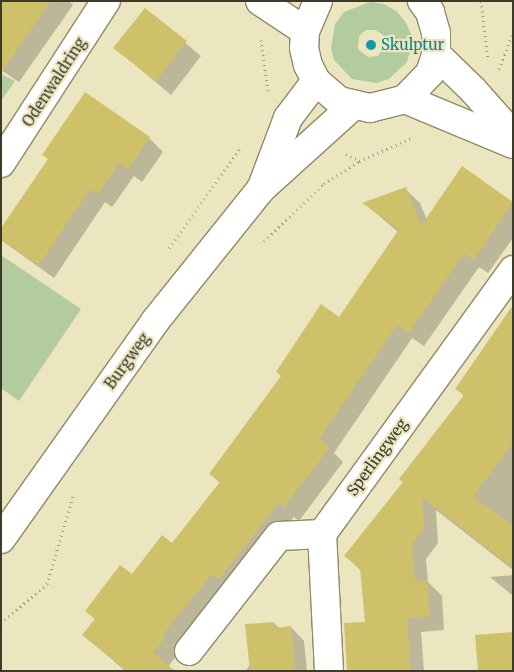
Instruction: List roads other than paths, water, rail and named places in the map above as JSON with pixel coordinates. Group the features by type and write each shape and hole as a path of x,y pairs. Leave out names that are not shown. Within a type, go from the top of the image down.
{"street":[{"name":"Odenwaldring","path":"1,163 106,1"},
{"path":"318,1 305,30 304,48 316,81 339,101 352,106 370,108 405,99 430,72 436,54 436,33 429,5"},
{"path":"262,2 305,30"},
{"path":"436,54 473,90 513,135"},
{"name":"Burgweg","path":"261,189 288,118 316,81"},
{"path":"405,99 513,144"},
{"name":"Burgweg","path":"1,539 156,320 261,189 352,106"},
{"name":"Sperlingweg","path":"322,534 513,270"},
{"path":"190,651 278,536 322,534 329,671"}],"place":[{"name":"Skulptur","path":"371,45"}]}
